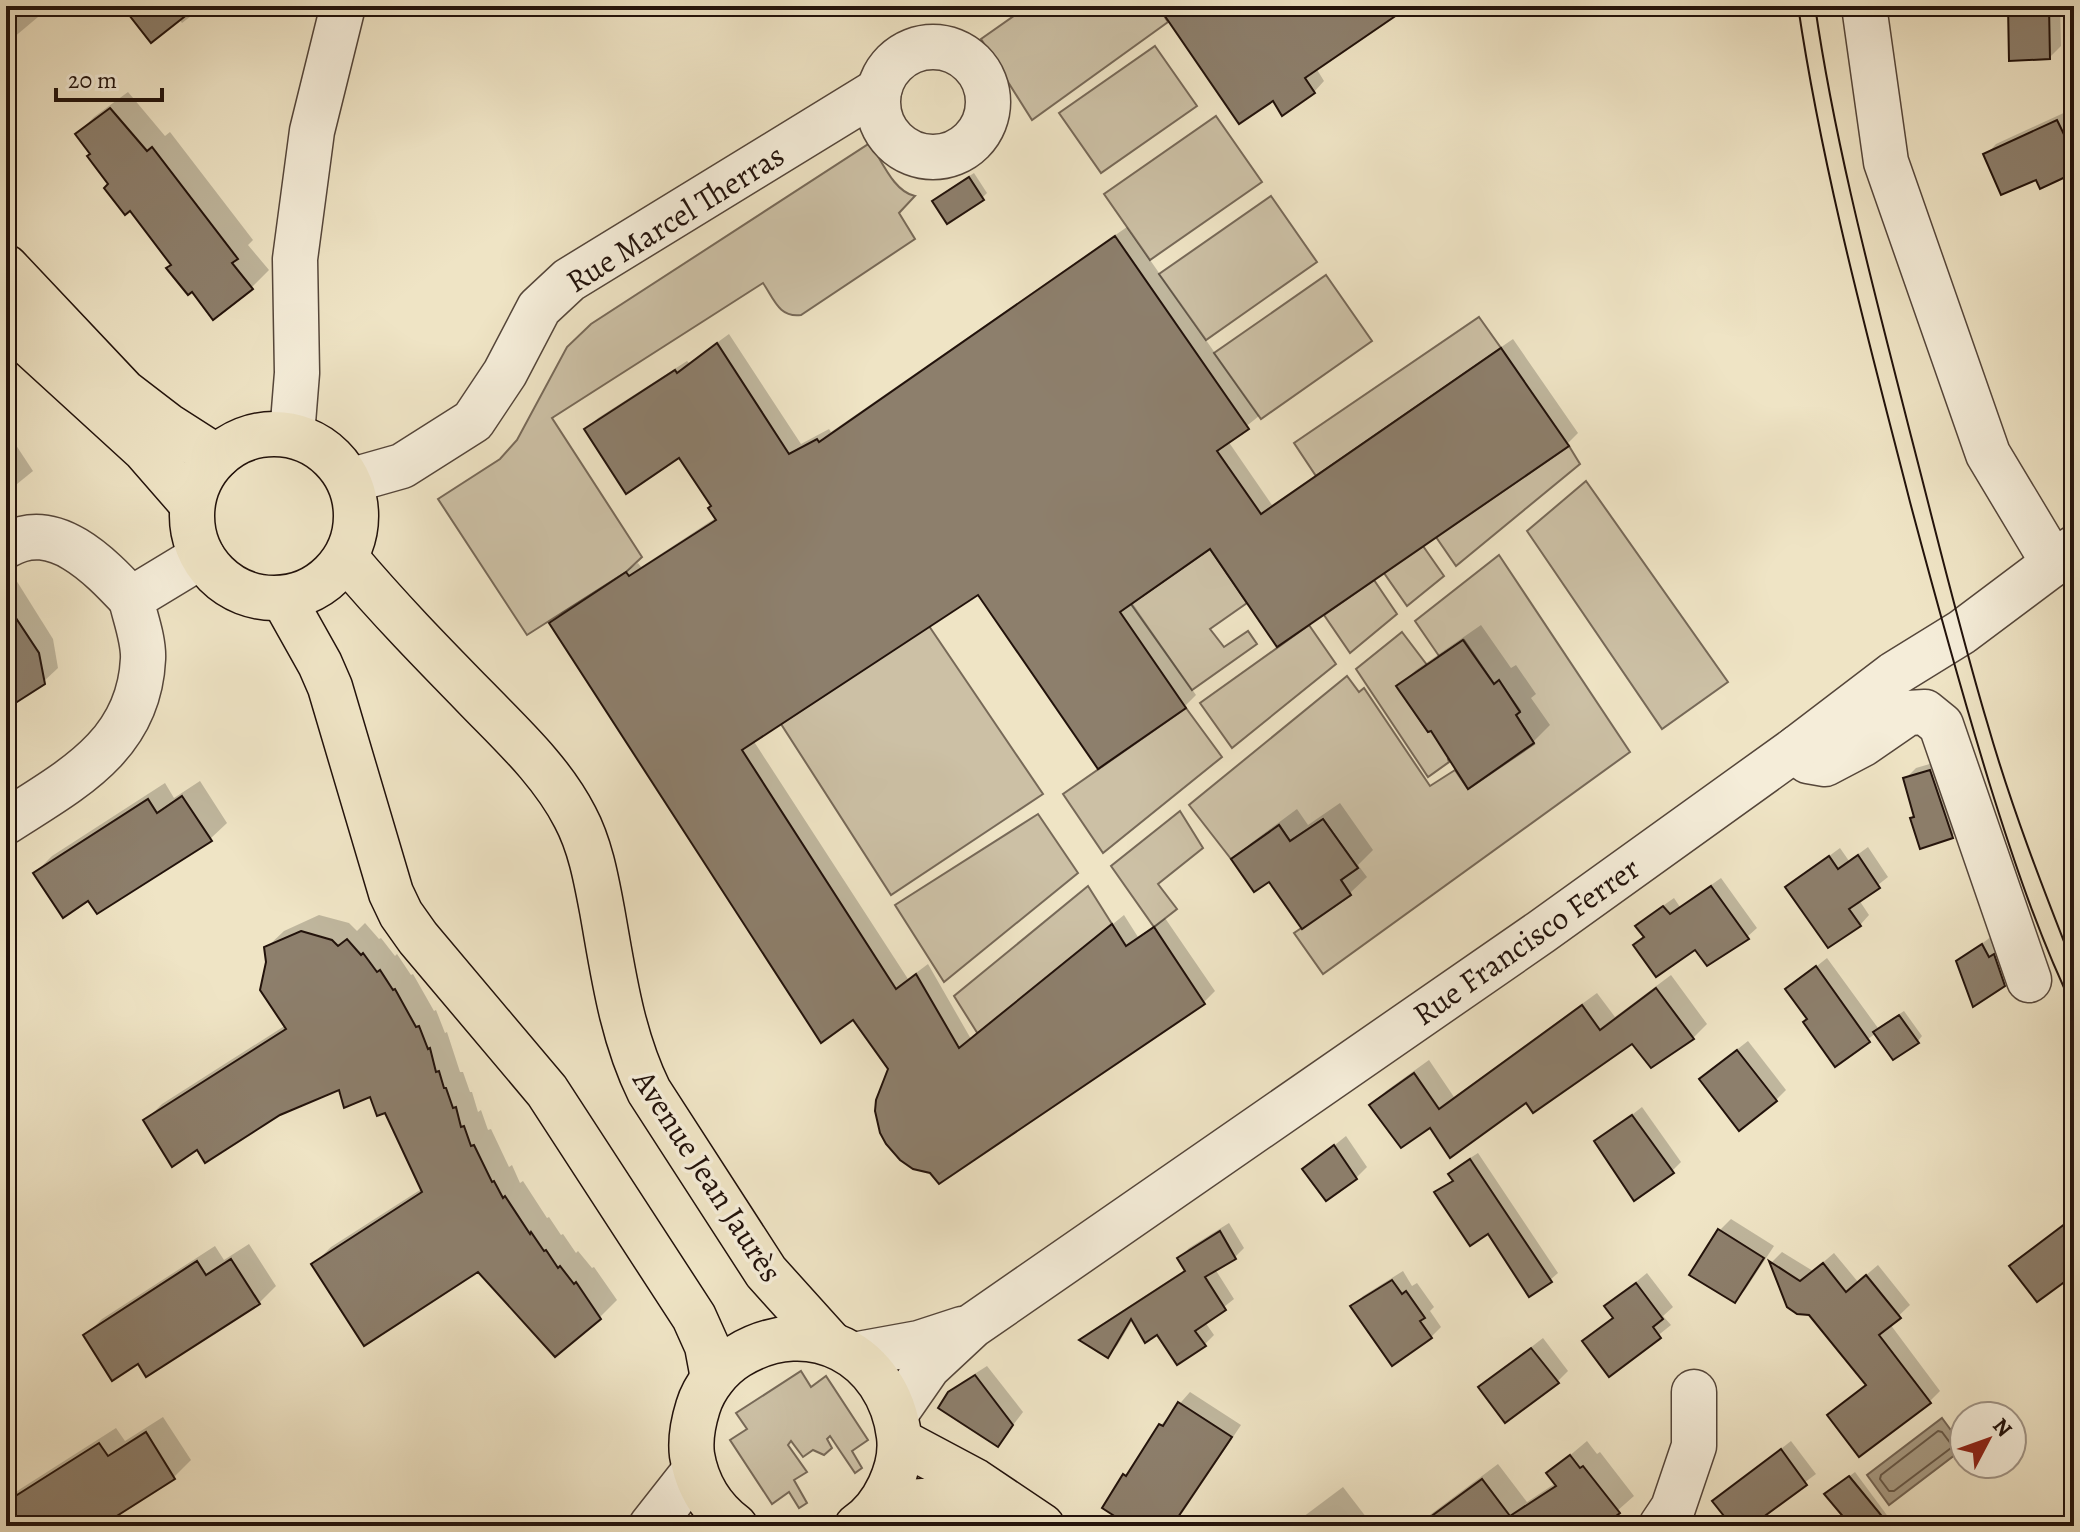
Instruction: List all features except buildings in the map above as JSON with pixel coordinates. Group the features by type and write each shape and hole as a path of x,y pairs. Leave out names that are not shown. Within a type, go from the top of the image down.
{"main road":[{"path":"6,267 124,392 167,425 217,457"},
{"path":"6,323 145,450 192,504"},
{"path":"272,433 292,435 326,451 349,481 356,500 354,539 346,558 333,575 319,586 283,598 251,595 223,580 202,556 195,540 192,504 201,479 217,457 233,444 252,436 272,433"},
{"name":"Avenue Jean Jaurès","path":"346,558 381,600 522,745 557,787 570,808 589,853 623,1022 635,1064 655,1102 766,1272 842,1349 871,1371 886,1390 898,1427"},
{"path":"283,598 330,687 391,893 401,914 562,1113 694,1317 707,1346 713,1378"},
{"path":"735,1526 705,1495 695,1470 691,1446 693,1422 700,1399 713,1378 731,1360 753,1347 802,1338 842,1349"},
{"path":"868,1515 895,1474 898,1427"},
{"path":"898,1427 1040,1526"},
{"path":"868,1515 923,1501 970,1505 1040,1526"}],"street":[{"path":"292,435 297,373 295,259 312,131 343,6"},
{"path":"1864,6 1886,162 1988,454 2064,556"},
{"name":"Rue Marcel Therras","path":"349,481 402,466 473,421 505,373 539,308 569,280 879,90"},
{"path":"6,546 19,538 59,539 98,563 131,599 143,657 135,708 107,750 66,783 6,822"},
{"path":"131,599 202,556"},
{"name":"Rue Francisco Ferrer","path":"898,1427 928,1367 972,1326 1529,941 1797,748 1894,674 1962,632 2064,556"},
{"path":"1797,748 1808,761 1825,764 1863,744 1908,713 1925,712 1941,725 2029,980"},
{"name":"Rue Francisco Ferrer","path":"842,1349 919,1343 972,1326"},
{"path":"1661,1526 1673,1508 1694,1446 1694,1392"},
{"path":"651,1526 695,1470"}],"shaded area":[{"path":"1028,6 1158,6 1168,22 1032,120 981,39"},
{"path":"1155,46 1197,106 1101,173 1059,113"},
{"path":"1216,116 1262,182 1150,260 1104,194"},
{"path":"870,143 895,182 915,196 899,213 915,239 801,315 787,314 782,310 763,283 552,418 642,557 626,572 527,635 438,499 500,459 517,440 567,347 591,324"},
{"path":"1271,196 1317,262 1206,340 1159,274"},
{"path":"1326,275 1372,341 1261,419 1214,353"},
{"path":"1479,317 1501,348 1316,476 1294,443"},
{"path":"1569,446 1580,464 1456,566 1436,537"},
{"path":"1586,481 1728,682 1662,729 1527,531"},
{"path":"1423,546 1444,576 1407,606 1384,573"},
{"path":"1210,549 1247,603 1210,629 1224,647 1248,631 1257,644 1192,690 1131,604"},
{"path":"1499,555 1630,752 1323,974 1294,933 1351,895 1341,880 1358,868 1323,819 1290,841 1279,825 1231,859 1189,805 1347,676 1359,692 1364,688 1430,786 1455,770 1468,789 1534,744 1516,715 1520,711 1499,681 1494,684 1464,640 1439,656 1415,621"},
{"path":"1374,580 1397,614 1350,653 1324,615"},
{"path":"1309,625 1336,664 1232,748 1200,703"},
{"path":"929,626 1043,794 891,895 781,724"},
{"path":"1402,632 1427,665 1397,686 1428,732 1432,730 1451,757 1449,762 1428,777 1356,669"},
{"path":"1186,708 1222,757 1103,853 1063,794"},
{"path":"1180,811 1203,848 1158,884 1177,909 1154,927 1111,866"},
{"path":"1038,814 1078,873 944,982 895,905"},
{"path":"1088,886 1112,924 983,1042 954,996"},
{"path":"801,1371 811,1387 826,1376 868,1440 852,1451 862,1468 855,1473 830,1436 827,1439 832,1448 824,1455 813,1450 803,1457 791,1441 788,1445 807,1472 794,1480 807,1503 799,1508 789,1492 772,1504 730,1440 747,1429 736,1413"}],"water":[{"path":"1942,1418 1948,1426 1948,1460 1889,1505 1867,1475"}],"tram line":[{"path":"1798,6 1820,131 1848,256 1939,608 2017,869 2049,954 2074,1009"},
{"path":"1815,6 1857,222 1967,651 1996,753 2074,967"}]}
